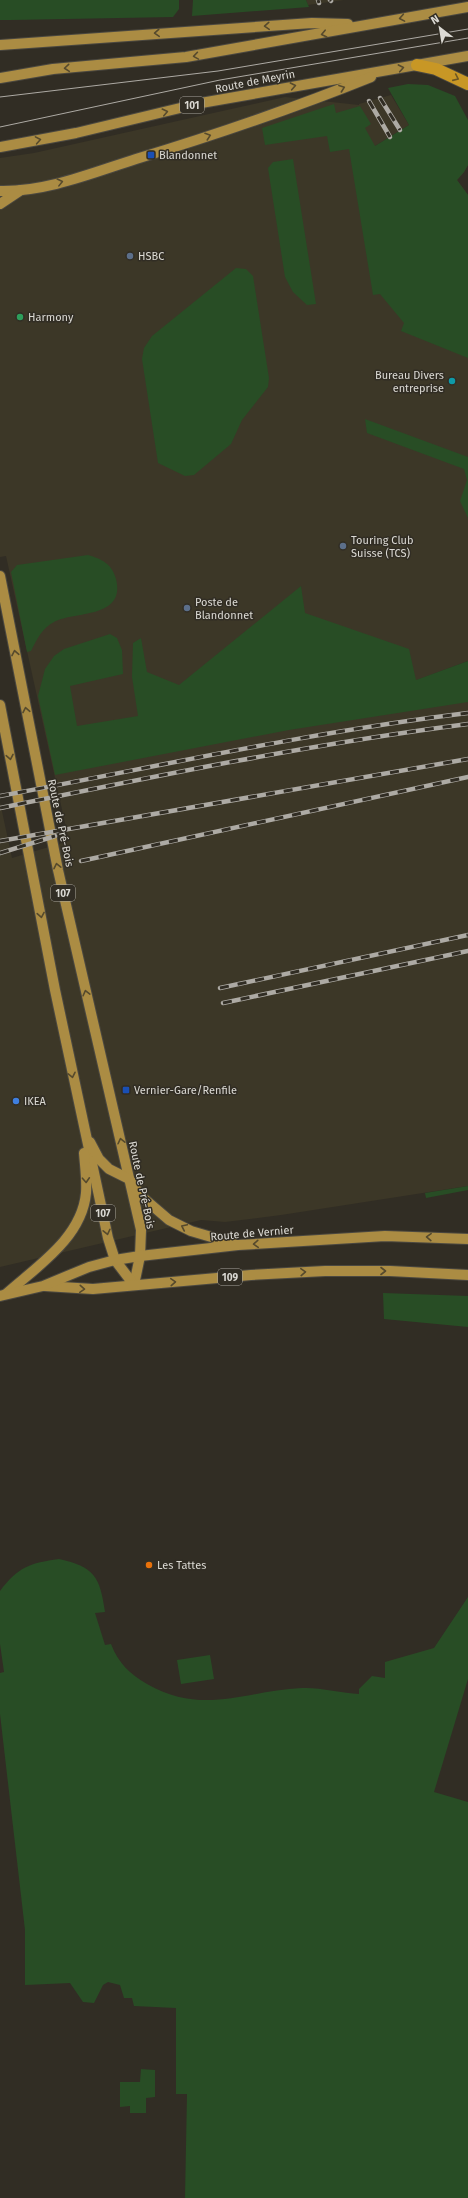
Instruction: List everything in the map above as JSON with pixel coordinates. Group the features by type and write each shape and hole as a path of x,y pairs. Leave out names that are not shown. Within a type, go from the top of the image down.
{"highway":[{"path":"417,65 436,69 468,84"}],"main road":[{"path":"0,78 52,70 186,57 261,45 362,25 468,7"},
{"path":"0,45 19,42 312,23 362,25"},
{"path":"0,38 19,42"},
{"name":"Route de Meyrin","path":"0,147 76,133 201,103 340,77 385,71 468,56"},
{"path":"0,191 22,190 83,176 195,141 385,71"},
{"path":"0,204 22,190"},
{"name":"Route de Pré-Bois","path":"0,576 58,870 141,1230 140,1256 134,1285"},
{"name":"107","path":"0,705 83,1127 108,1238 115,1260 134,1285"},
{"path":"83,1127 104,1164 118,1175 129,1179 141,1196 169,1220 191,1230 238,1245"},
{"path":"2,1295 55,1250 80,1218 86,1194 83,1127"},
{"name":"Route de Vernier","path":"2,1295 43,1286 90,1267 115,1260 140,1256 238,1245 385,1236 468,1238"},
{"name":"Route de Vernier","path":"43,1286 93,1289 325,1271 390,1271 468,1275"}],"shaded area":[{"path":"306,0 344,0 308,5"},
{"path":"391,95 409,125 375,146 468,140 468,165 457,180 468,195 468,661 417,680 468,694 468,1186 281,1215 225,1222 201,1220 0,1267 0,802 12,858 69,841 6,556 0,557 0,158 34,153 285,97 359,105"}],"green space":[{"path":"0,0 179,0 179,9 173,17 0,20"},
{"path":"193,0 306,0 309,7 192,16"},
{"path":"408,84 428,85 455,96 468,120 468,165 457,180 468,195 468,358 401,331 404,323 380,294 373,295 349,149 330,152 327,136 265,145 262,128 334,104 336,113 360,106 371,124 365,128 375,146 409,125 388,88"},
{"path":"293,159 316,304 307,305 293,292 285,277 268,168 273,162"},
{"path":"236,268 246,269 253,276 269,378 268,387 242,420 231,444 194,475 185,476 158,463 142,359 144,348 152,336"},
{"path":"365,419 468,457 468,518 460,501 467,480 464,469 367,433"},
{"path":"88,555 102,560 112,569 116,579 117,592 113,601 106,607 96,611 63,619 50,624 38,638 31,651 27,652 11,572 17,565"},
{"path":"301,586 305,613 409,649 416,680 468,661 468,702 289,730 55,775 38,696 45,669 54,656 64,649 110,634 117,638 122,650 123,674 70,686 77,726 138,716 132,677 133,643 141,638 147,672 179,685"},
{"path":"468,1186 468,1190 426,1198 425,1193"},
{"path":"383,1293 468,1296 468,1327 384,1319"},
{"path":"59,1559 80,1566 88,1570 93,1575 101,1590 103,1600 105,1612 95,1613 105,1645 111,1644 117,1657 125,1667 147,1684 187,1699 224,1699 302,1688 315,1688 359,1694 359,1689 372,1676 385,1678 385,1662 434,1648 468,1597 468,1679 434,1792 468,1802 468,2198 185,2198 187,2094 176,2094 176,2008 134,2006 132,1998 124,1998 120,1985 108,1982 103,1985 94,2003 83,2002 70,1983 25,1985 25,1930 0,1714 0,1673 4,1672 0,1644 0,1591 19,1571 40,1562"},
{"path":"210,1655 214,1679 181,1684 177,1660"},
{"path":"141,2069 155,2070 155,2097 146,2098 146,2113 130,2113 130,2106 120,2107 120,2082 140,2082"}],"tram line":[{"path":"0,97 218,71 468,29"},
{"path":"0,127 220,80 468,38"}],"railway":[{"path":"380,98 400,130"},
{"path":"369,101 390,137"},
{"path":"0,796 292,740 468,713"},
{"path":"0,808 292,751 468,724"},
{"path":"0,841 468,759"},
{"path":"81,861 468,777"},
{"path":"0,853 55,836"},
{"path":"220,988 468,935"},
{"path":"223,1003 468,951"}],"place":[{"name":"Blandonnet","path":"151,155"},
{"name":"HSBC","path":"130,256"},
{"name":"Harmony","path":"20,317"},
{"name":"Bureau Divers entreprise","path":"452,381"},
{"name":"Touring Club Suisse (TCS)","path":"343,546"},
{"name":"Poste de Blandonnet","path":"187,608"},
{"name":"Vernier-Gare/Renfile","path":"126,1090"},
{"name":"IKEA","path":"16,1101"},
{"name":"Les Tattes","path":"149,1565"}]}
